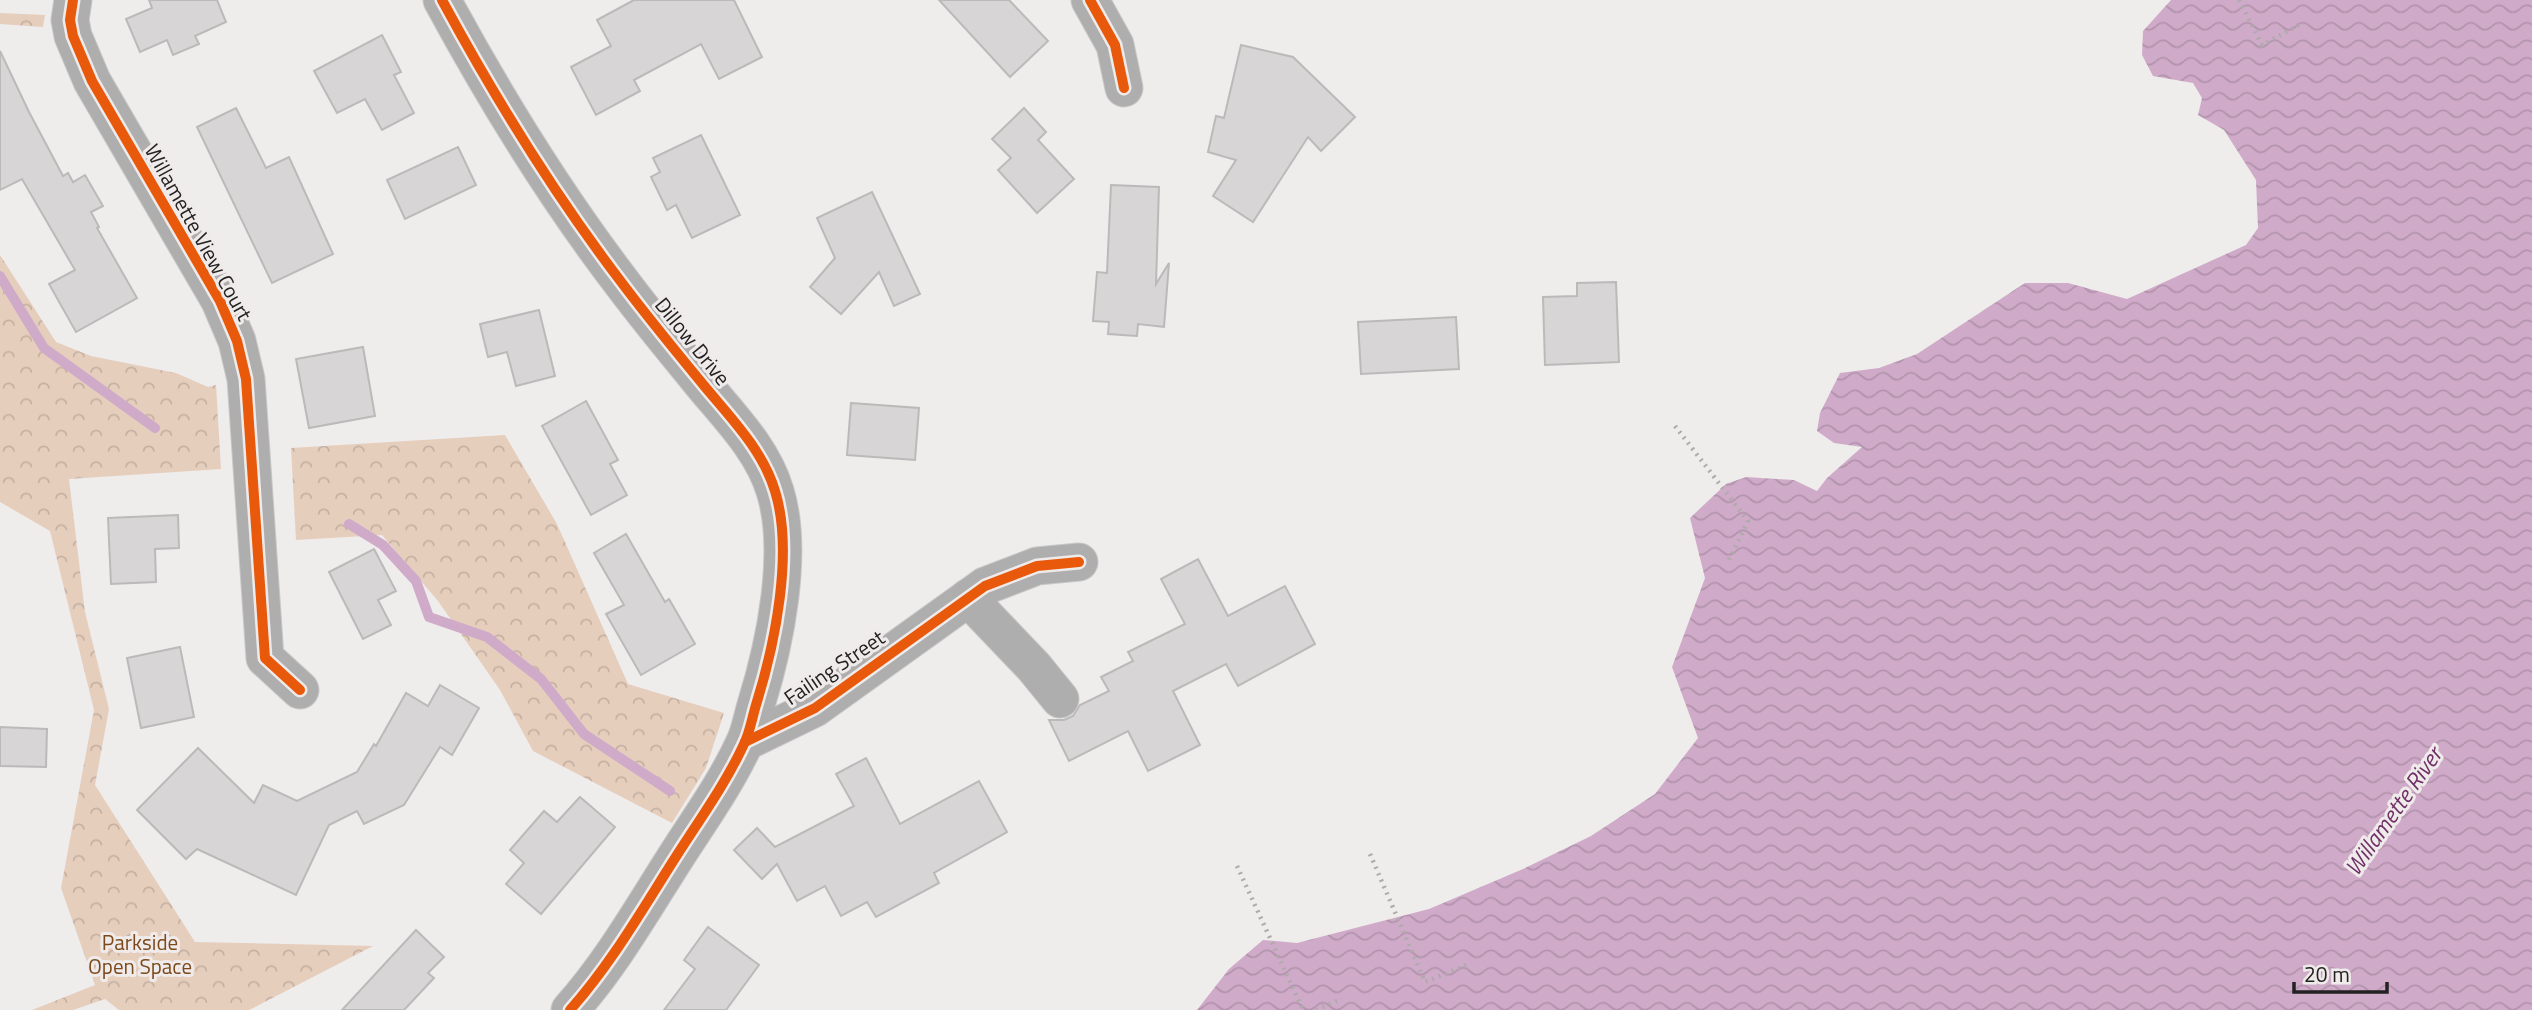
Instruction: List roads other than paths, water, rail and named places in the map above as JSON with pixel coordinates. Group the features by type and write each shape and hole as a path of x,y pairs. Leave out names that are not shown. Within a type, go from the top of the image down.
{"street":[{"name":"Willamette View Court","path":"73,0 70,20 73,36 92,81 220,301 237,341 246,379 265,658 300,690"},
{"name":"Dillow Drive","path":"442,0 514,126 579,224 664,337 736,423 771,480 783,547 781,581 768,661 745,742"},
{"path":"1090,0 1115,44 1124,88"},
{"name":"Failing Street","path":"745,742 815,708 985,586 1037,566 1079,562"},
{"path":"968,598 1034,667 1060,699"},
{"path":"570,1010 606,968 719,789 745,742"}],"water":[{"name":"Willamette River","path":"2171,0 2532,0 2532,1010 1197,1010 1229,969 1263,940 1297,943 1429,909 1523,869 1591,836 1655,794 1698,738 1672,667 1705,578 1690,518 1726,484 1746,477 1794,480 1817,491 1827,478 1862,447 1834,443 1817,431 1820,413 1840,373 1879,368 1917,354 2025,283 2068,283 2127,299 2246,245 2258,228 2256,180 2224,130 2198,115 2202,98 2193,83 2153,76 2142,55 2143,31"}],"waterway":[{"path":"0,276 44,348 155,428"},
{"path":"349,524 383,545 416,581 429,617 487,637 541,679 584,734 670,791"}],"park label":[{"name":"Parkside Open Space","path":"140,954"}]}
